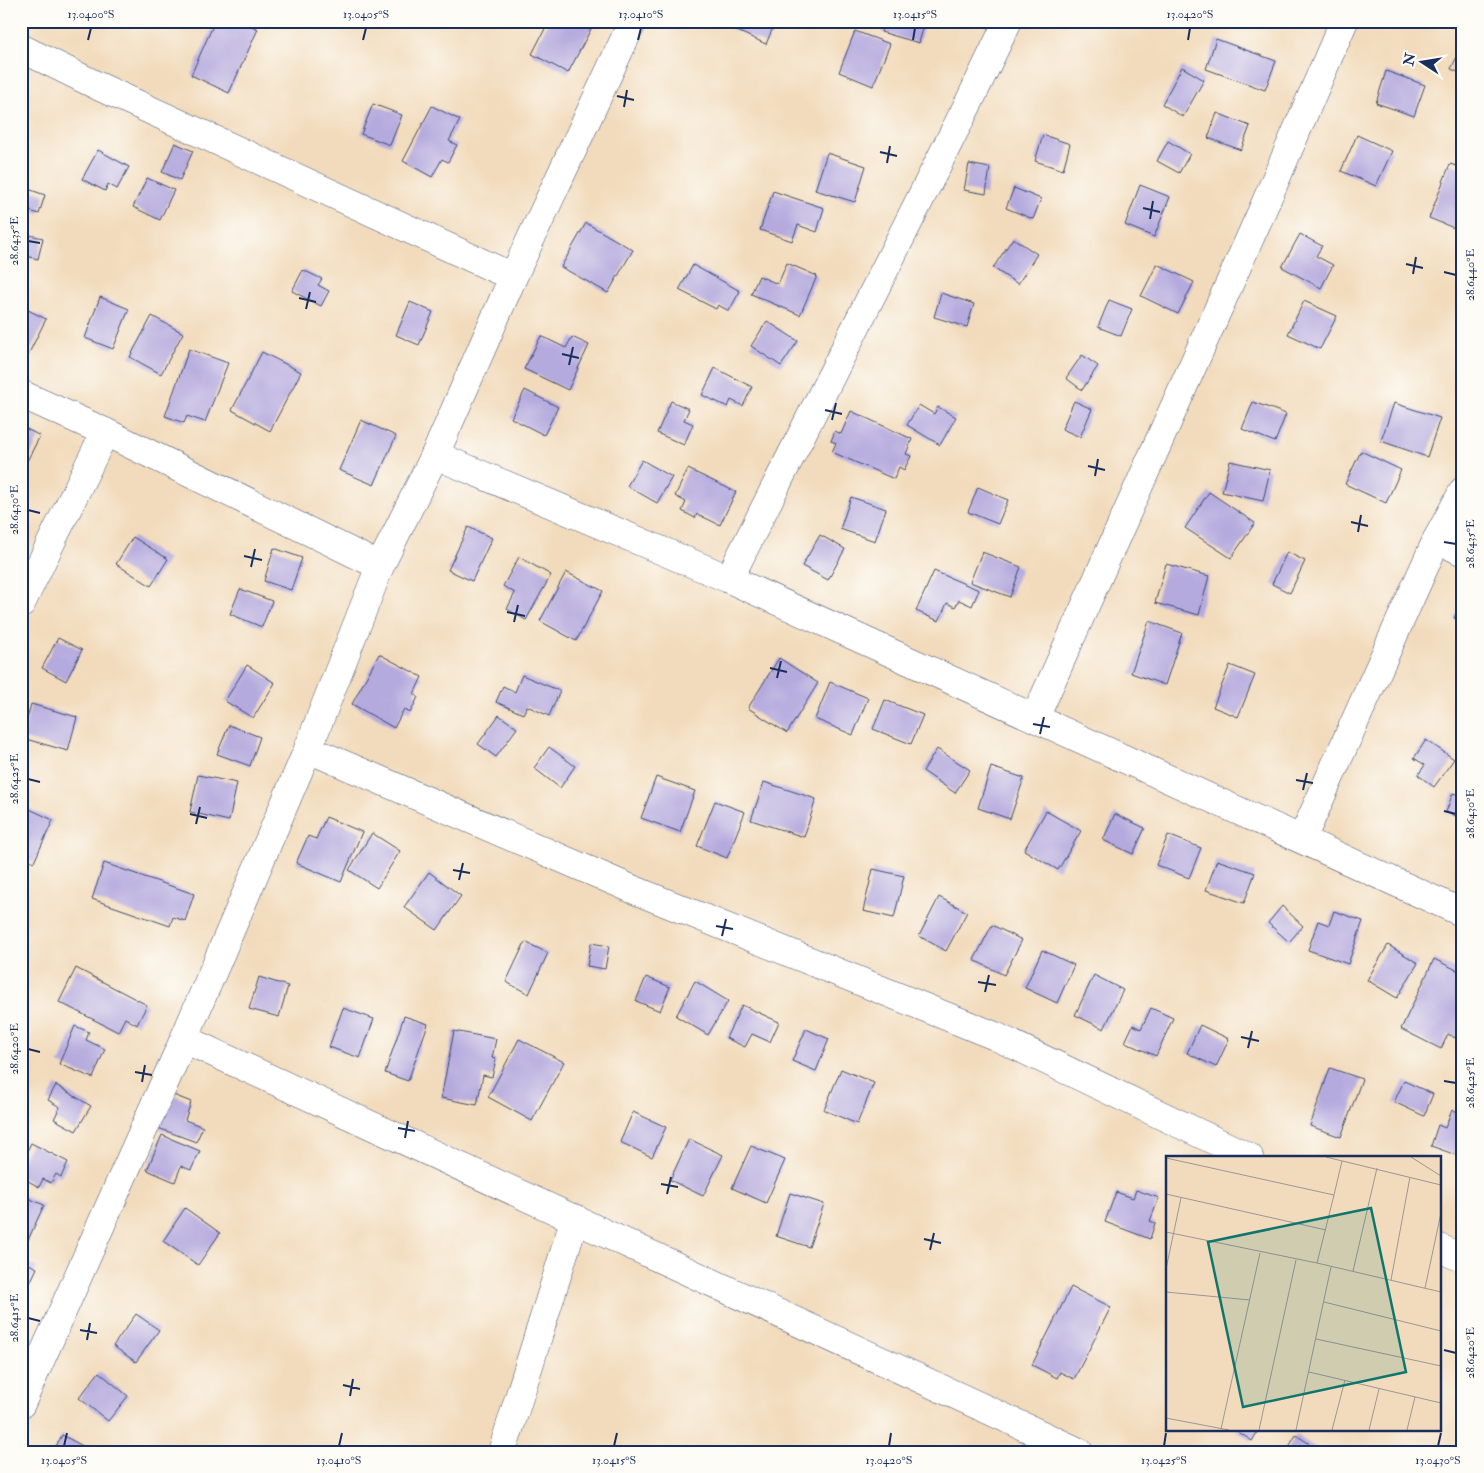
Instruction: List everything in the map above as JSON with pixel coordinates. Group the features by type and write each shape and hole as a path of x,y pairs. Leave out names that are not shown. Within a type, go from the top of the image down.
{"street":[{"path":"21,1404 184,1039 308,749 380,566 435,455 514,276 633,21"},
{"path":"729,579 1008,21"},
{"path":"1035,718 1262,211 1344,21"},
{"path":"21,48 109,91 514,276"},
{"path":"21,394 105,432 380,566"},
{"path":"21,604 105,432"},
{"path":"435,455 729,579 1463,913"},
{"path":"1302,839 1437,539 1463,491"},
{"path":"1437,539 1463,552"},
{"path":"308,749 632,889 995,1036 1247,1156"},
{"path":"184,1039 1079,1452"},
{"path":"502,1452 575,1218"},
{"path":"1442,1249 1463,1259"}],"building":[{"path":"215,21 240,21 258,29 229,93 191,75"},
{"path":"549,21 591,21 594,23 568,73 532,54"},
{"path":"715,21 776,21 766,44"},
{"path":"884,21 925,21 919,43 881,32"},
{"path":"1232,21 1252,21 1250,26"},
{"path":"855,31 890,44 873,86 839,72"},
{"path":"1216,39 1276,61 1265,90 1206,69"},
{"path":"1463,44 1463,74 1451,69"},
{"path":"1182,67 1204,80 1183,117 1162,104"},
{"path":"1386,71 1425,85 1414,116 1376,103"},
{"path":"373,104 402,115 390,145 361,134"},
{"path":"432,106 460,120 449,141 457,145 448,162 442,159 432,177 403,161"},
{"path":"1217,113 1250,126 1241,150 1208,138"},
{"path":"1043,135 1070,144 1063,170 1035,161"},
{"path":"1357,135 1392,151 1376,186 1341,171"},
{"path":"1168,141 1190,154 1179,173 1157,161"},
{"path":"175,143 193,151 180,180 162,172"},
{"path":"98,150 129,167 117,189 108,184 105,191 82,179"},
{"path":"827,153 866,166 855,202 815,190"},
{"path":"969,164 990,168 986,194 964,190"},
{"path":"1450,164 1463,168 1463,221 1459,230 1429,218"},
{"path":"147,178 174,190 160,220 133,207"},
{"path":"21,182 30,184 28,189 45,195 39,214 21,208"},
{"path":"1140,185 1170,197 1154,237 1125,225"},
{"path":"1014,188 1041,199 1033,219 1006,208"},
{"path":"773,191 824,208 817,232 798,225 792,241 760,230"},
{"path":"586,223 633,250 608,293 561,267"},
{"path":"21,233 43,238 38,259 21,255"},
{"path":"1300,234 1322,246 1316,256 1333,265 1321,288 1282,267"},
{"path":"1013,238 1037,254 1018,284 993,268"},
{"path":"787,263 817,276 800,315 751,294 759,276 778,284"},
{"path":"1157,264 1194,282 1178,314 1141,296"},
{"path":"693,265 740,291 729,311 718,305 716,309 679,290"},
{"path":"303,270 322,279 318,285 329,291 321,306 292,291"},
{"path":"941,293 974,304 967,327 934,317"},
{"path":"100,297 129,309 113,349 85,338"},
{"path":"1109,300 1132,309 1121,336 1098,327"},
{"path":"1304,301 1337,316 1320,349 1288,334"},
{"path":"410,302 433,312 419,345 396,335"},
{"path":"24,308 46,319 27,357 21,355 21,313"},
{"path":"152,316 183,333 161,374 130,357"},
{"path":"767,321 798,341 781,366 751,346"},
{"path":"541,336 566,348 572,337 589,345 568,390 524,369"},
{"path":"189,349 228,363 205,422 187,416 184,423 165,416"},
{"path":"262,352 301,372 270,431 232,410"},
{"path":"1082,355 1098,366 1082,390 1066,378"},
{"path":"715,368 752,387 743,406 731,400 728,407 702,395"},
{"path":"525,390 558,407 544,435 511,418"},
{"path":"671,401 689,409 684,420 693,424 684,445 657,433"},
{"path":"1074,401 1092,409 1080,437 1062,429"},
{"path":"1253,402 1286,414 1275,442 1242,429"},
{"path":"1394,403 1440,418 1427,457 1381,441"},
{"path":"919,405 934,414 938,407 956,417 940,445 907,425"},
{"path":"851,411 912,439 906,454 911,456 904,470 899,467 894,479 832,452 836,443 831,441 835,431 841,434"},
{"path":"361,420 396,436 374,485 339,470"},
{"path":"21,426 40,436 26,463 21,461"},
{"path":"1361,451 1401,470 1386,503 1345,484"},
{"path":"642,460 672,477 657,503 627,486"},
{"path":"1230,461 1270,470 1263,501 1222,492"},
{"path":"688,469 736,492 720,525 697,514 695,518 682,511 686,502 675,496"},
{"path":"978,487 1008,500 998,524 968,512"},
{"path":"1209,492 1255,523 1231,558 1185,528"},
{"path":"851,497 886,509 875,541 840,529"},
{"path":"468,527 492,538 472,581 448,570"},
{"path":"820,535 845,549 828,580 802,566"},
{"path":"133,537 168,559 151,586 116,564"},
{"path":"274,548 302,558 291,590 264,581"},
{"path":"982,552 1021,567 1010,597 970,582"},
{"path":"1287,552 1305,561 1290,593 1272,584"},
{"path":"519,557 551,575 526,620 507,609 515,593 503,586"},
{"path":"1166,564 1209,576 1199,615 1155,603"},
{"path":"934,571 979,590 972,606 959,600 955,607 947,603 939,621 916,611"},
{"path":"566,572 603,591 576,641 540,621"},
{"path":"240,589 272,601 262,627 230,614"},
{"path":"1463,602 1463,623 1454,618"},
{"path":"1149,621 1182,633 1165,685 1131,673"},
{"path":"58,638 82,650 66,681 42,668"},
{"path":"379,654 422,677 414,694 418,697 410,713 404,709 394,728 352,704"},
{"path":"779,658 818,683 787,733 748,708"},
{"path":"247,665 275,683 253,718 225,701"},
{"path":"1230,665 1255,675 1238,717 1213,707"},
{"path":"522,675 560,691 549,716 527,706 523,714 496,702 503,686 515,692"},
{"path":"830,682 868,698 853,735 815,719"},
{"path":"885,700 923,715 911,744 873,729"},
{"path":"31,704 77,717 68,751 22,738"},
{"path":"499,715 517,728 496,757 478,744"},
{"path":"229,725 260,737 250,766 217,754"},
{"path":"1426,740 1454,759 1434,787 1418,775 1425,765 1414,758"},
{"path":"549,747 575,766 560,788 534,768"},
{"path":"937,749 970,770 955,793 923,771"},
{"path":"991,767 1024,778 1010,819 978,808"},
{"path":"198,775 237,783 229,821 190,812"},
{"path":"656,777 695,791 680,832 641,818"},
{"path":"764,782 816,799 804,837 751,820"},
{"path":"1453,793 1463,796 1463,819 1446,812"},
{"path":"715,801 745,812 727,858 697,846"},
{"path":"21,805 53,820 34,862 21,856"},
{"path":"1046,811 1081,831 1058,870 1024,850"},
{"path":"1115,814 1145,828 1133,854 1103,840"},
{"path":"326,817 362,832 341,882 296,863 308,836 316,839"},
{"path":"372,833 400,851 377,888 349,870"},
{"path":"1168,835 1201,848 1189,878 1156,865"},
{"path":"1217,860 1255,873 1244,903 1206,890"},
{"path":"104,863 194,894 185,921 173,917 170,926 92,899"},
{"path":"873,869 904,876 894,918 863,911"},
{"path":"429,872 461,896 437,930 404,907"},
{"path":"939,897 967,912 946,951 919,936"},
{"path":"1282,906 1303,926 1289,942 1268,923"},
{"path":"1334,911 1363,921 1348,964 1308,950 1318,921 1329,925"},
{"path":"992,925 1022,940 1004,975 974,960"},
{"path":"525,942 548,953 529,994 506,982"},
{"path":"591,943 609,946 605,969 587,966"},
{"path":"1388,945 1418,963 1397,998 1367,980"},
{"path":"1042,950 1074,965 1057,1003 1025,988"},
{"path":"1434,959 1463,973 1463,1006 1459,1014 1463,1016 1463,1021 1455,1038 1448,1034 1441,1049 1401,1029"},
{"path":"76,968 147,1005 137,1025 125,1018 118,1032 59,1002"},
{"path":"1094,975 1123,990 1104,1029 1075,1015"},
{"path":"259,977 288,986 279,1017 249,1009"},
{"path":"646,977 670,987 660,1011 636,1001"},
{"path":"695,981 728,1001 708,1035 676,1016"},
{"path":"742,1005 779,1022 770,1042 752,1034 745,1047 726,1038"},
{"path":"343,1008 374,1019 360,1058 329,1047"},
{"path":"1151,1008 1173,1018 1156,1056 1125,1042 1133,1025 1141,1029"},
{"path":"404,1016 428,1024 408,1081 385,1073"},
{"path":"1200,1025 1229,1039 1216,1067 1187,1053"},
{"path":"75,1026 89,1032 86,1040 105,1049 93,1078 59,1064"},
{"path":"806,1029 829,1039 816,1071 792,1061"},
{"path":"454,1031 496,1039 492,1058 496,1059 492,1077 483,1075 477,1105 441,1098"},
{"path":"519,1039 564,1062 532,1121 488,1097"},
{"path":"1330,1068 1362,1079 1341,1137 1310,1126"},
{"path":"841,1069 874,1083 857,1124 824,1110"},
{"path":"1404,1081 1433,1094 1424,1116 1394,1102"},
{"path":"56,1085 91,1106 76,1131 54,1119 60,1107 48,1100"},
{"path":"171,1094 191,1102 185,1120 203,1127 196,1142 158,1128"},
{"path":"1452,1110 1463,1113 1463,1145 1459,1156 1431,1146 1438,1125 1445,1128"},
{"path":"633,1112 666,1127 652,1157 620,1142"},
{"path":"162,1135 200,1151 191,1170 181,1166 175,1182 147,1170"},
{"path":"689,1139 723,1155 703,1196 670,1180"},
{"path":"31,1143 68,1162 61,1177 56,1174 51,1183 43,1179 39,1187 21,1177 21,1163"},
{"path":"751,1146 785,1160 766,1203 732,1188"},
{"path":"1136,1190 1159,1198 1150,1221 1155,1223 1150,1239 1105,1222 1116,1192 1133,1198"},
{"path":"790,1193 824,1204 809,1247 776,1236"},
{"path":"21,1195 44,1205 28,1240 21,1237"},
{"path":"1463,1195 1463,1214 1457,1213"},
{"path":"185,1208 220,1233 198,1265 163,1241"},
{"path":"21,1260 37,1268 21,1302"},
{"path":"1071,1287 1111,1307 1074,1379 1060,1372 1057,1378 1032,1365"},
{"path":"136,1314 159,1330 136,1362 113,1346"},
{"path":"99,1372 128,1396 108,1421 79,1398"},
{"path":"1236,1430 1258,1430 1252,1441"},
{"path":"62,1435 94,1452 53,1452"},
{"path":"1296,1435 1322,1452 1286,1452"}]}
